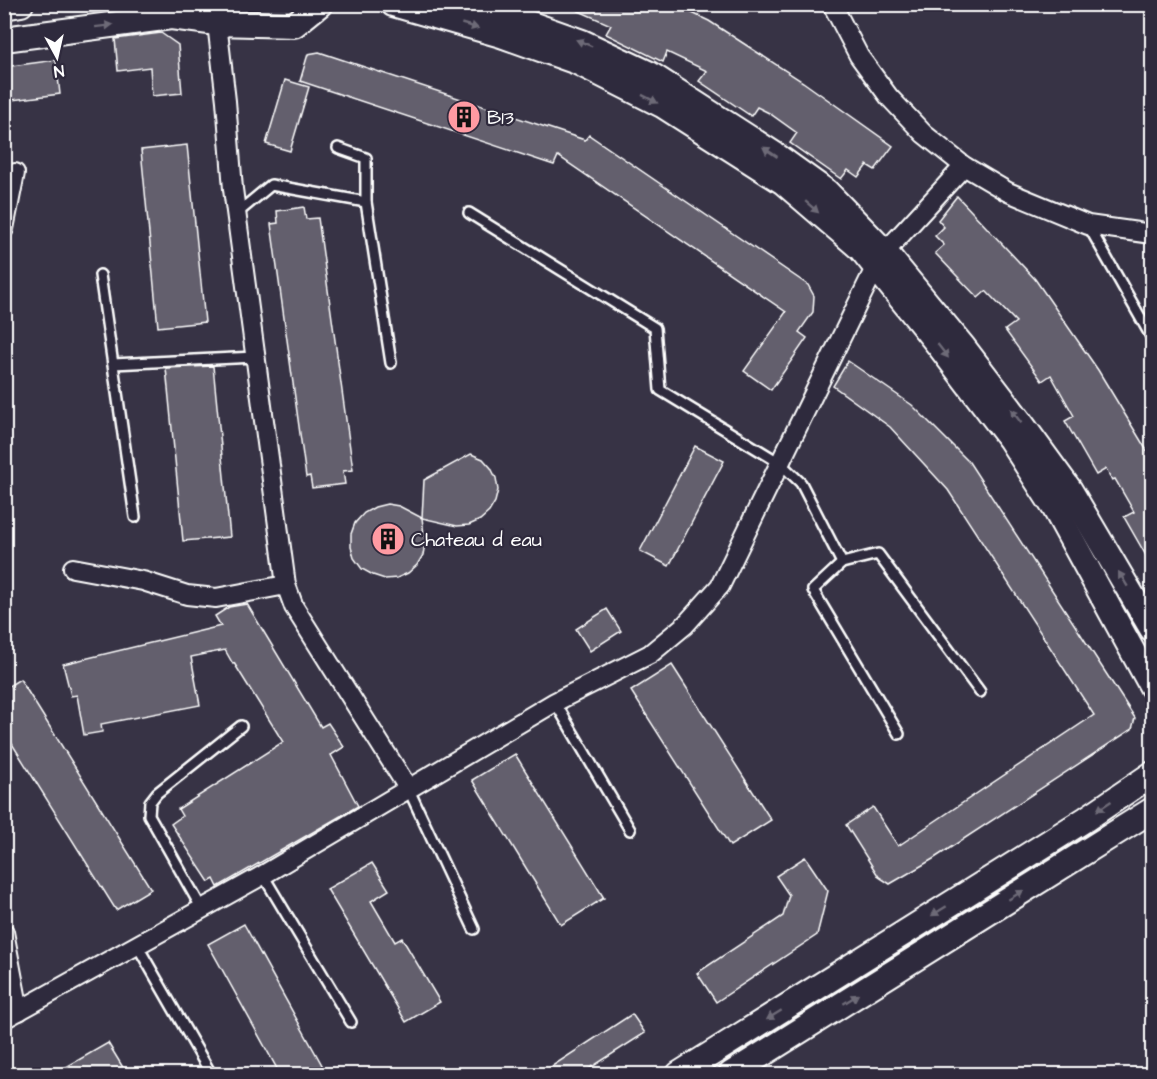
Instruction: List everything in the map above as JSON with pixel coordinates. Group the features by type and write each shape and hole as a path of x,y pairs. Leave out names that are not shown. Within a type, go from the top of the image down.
{"main road":[{"path":"4,8 21,4"},
{"path":"4,39 216,14 294,25 321,4"},
{"path":"393,4 501,35 577,62 662,105 783,182 861,249 880,259 964,348 1070,490 1152,629"},
{"path":"475,4 582,42 650,75 774,154 827,192 880,259 1010,438 1054,509 1152,687"},
{"path":"679,1074 1086,819 1152,774"},
{"path":"731,1074 1152,810"}],"street":[{"path":"832,4 859,56 889,97 924,134 964,166 1008,192 1088,225 1152,234"},
{"path":"216,14 236,214 286,585 294,607 408,788"},
{"path":"4,932 12,1015 263,875 555,702 650,654 685,625 720,586 880,259 964,166"},
{"path":"4,229 15,173"},
{"path":"73,568 143,581 187,595 216,598 286,585"}],"lane":[{"path":"338,148 366,158 366,202 390,363"},
{"path":"236,214 271,185 366,202"},
{"path":"469,213 655,328 660,390 780,463 801,483 842,563"},
{"path":"1088,225 1152,338"},
{"path":"100,275 135,517"},
{"path":"113,364 255,357"},
{"path":"899,734 813,590 842,563 878,554 980,692"},
{"path":"555,702 630,830"},
{"path":"202,909 148,815 150,802 157,793 241,726"},
{"path":"408,788 474,929"},
{"path":"263,875 351,1022"},
{"path":"137,945 211,1074"}],"building":[{"path":"563,4 673,4 709,21 803,82 893,146 875,170 867,165 858,177 848,170 841,179 790,143 797,133 769,113 757,107 751,116 699,81 707,71 667,52 663,62 606,34 611,25"},
{"path":"161,33 178,45 182,93 152,96 150,67 118,71 115,39"},
{"path":"319,52 585,140 589,135 808,285 814,296 813,312 799,332 807,338 771,390 744,371 786,312 558,156 554,165 300,81 308,54"},
{"path":"56,60 60,94 4,101 4,67"},
{"path":"285,80 309,87 290,151 266,144"},
{"path":"187,145 205,322 158,327 141,150"},
{"path":"957,196 1035,279 1098,370 1152,459 1152,566 1124,517 1134,512 1115,479 1112,480 1106,469 1096,475 1065,421 1074,416 1051,375 1042,381 1005,330 1016,322 986,291 978,298 935,253 944,245 935,236 944,227 938,220"},
{"path":"304,207 306,219 318,218 353,470 343,471 345,484 312,488 310,476 306,477 271,224 278,223 277,211"},
{"path":"848,361 912,405 969,462 1135,718 1132,729 933,859 890,884 879,877 846,825 873,807 898,846 1094,715 948,490 890,427 833,386"},
{"path":"213,366 230,537 183,541 166,368"},
{"path":"695,446 724,461 669,566 640,551"},
{"name":"Chateau d eau","path":"471,454 483,459 496,478 498,490 489,512 480,520 469,525 457,526 422,518 424,480"},
{"name":"Chateau d eau","path":"387,504 399,506 422,518 425,543 423,555 417,565 408,573 397,578 385,579 362,569 354,558 351,534 355,523 364,513"},
{"path":"247,604 321,727 328,723 344,747 331,755 358,806 218,887 214,879 209,882 171,824 182,816 178,809 283,742 225,650 191,657 200,705 101,724 102,732 84,735 77,695 71,696 63,664 221,626 215,616 229,607"},
{"path":"607,609 621,631 590,651 576,629"},
{"path":"672,665 771,820 730,846 631,691"},
{"path":"20,679 151,889 116,910 4,731 4,689"},
{"path":"515,754 604,898 561,925 472,780"},
{"path":"805,857 828,891 817,935 716,1002 697,973 783,916 789,895 776,876"},
{"path":"372,863 389,890 371,901 395,942 402,938 440,1002 406,1022 327,889"},
{"path":"244,924 327,1074 280,1074 208,944"},
{"path":"632,1014 645,1033 581,1074 540,1074"},
{"path":"108,1043 127,1074 54,1074"}],"place":[{"name":"B13","path":"464,117"},
{"name":"Chateau d eau","path":"388,539"}]}
